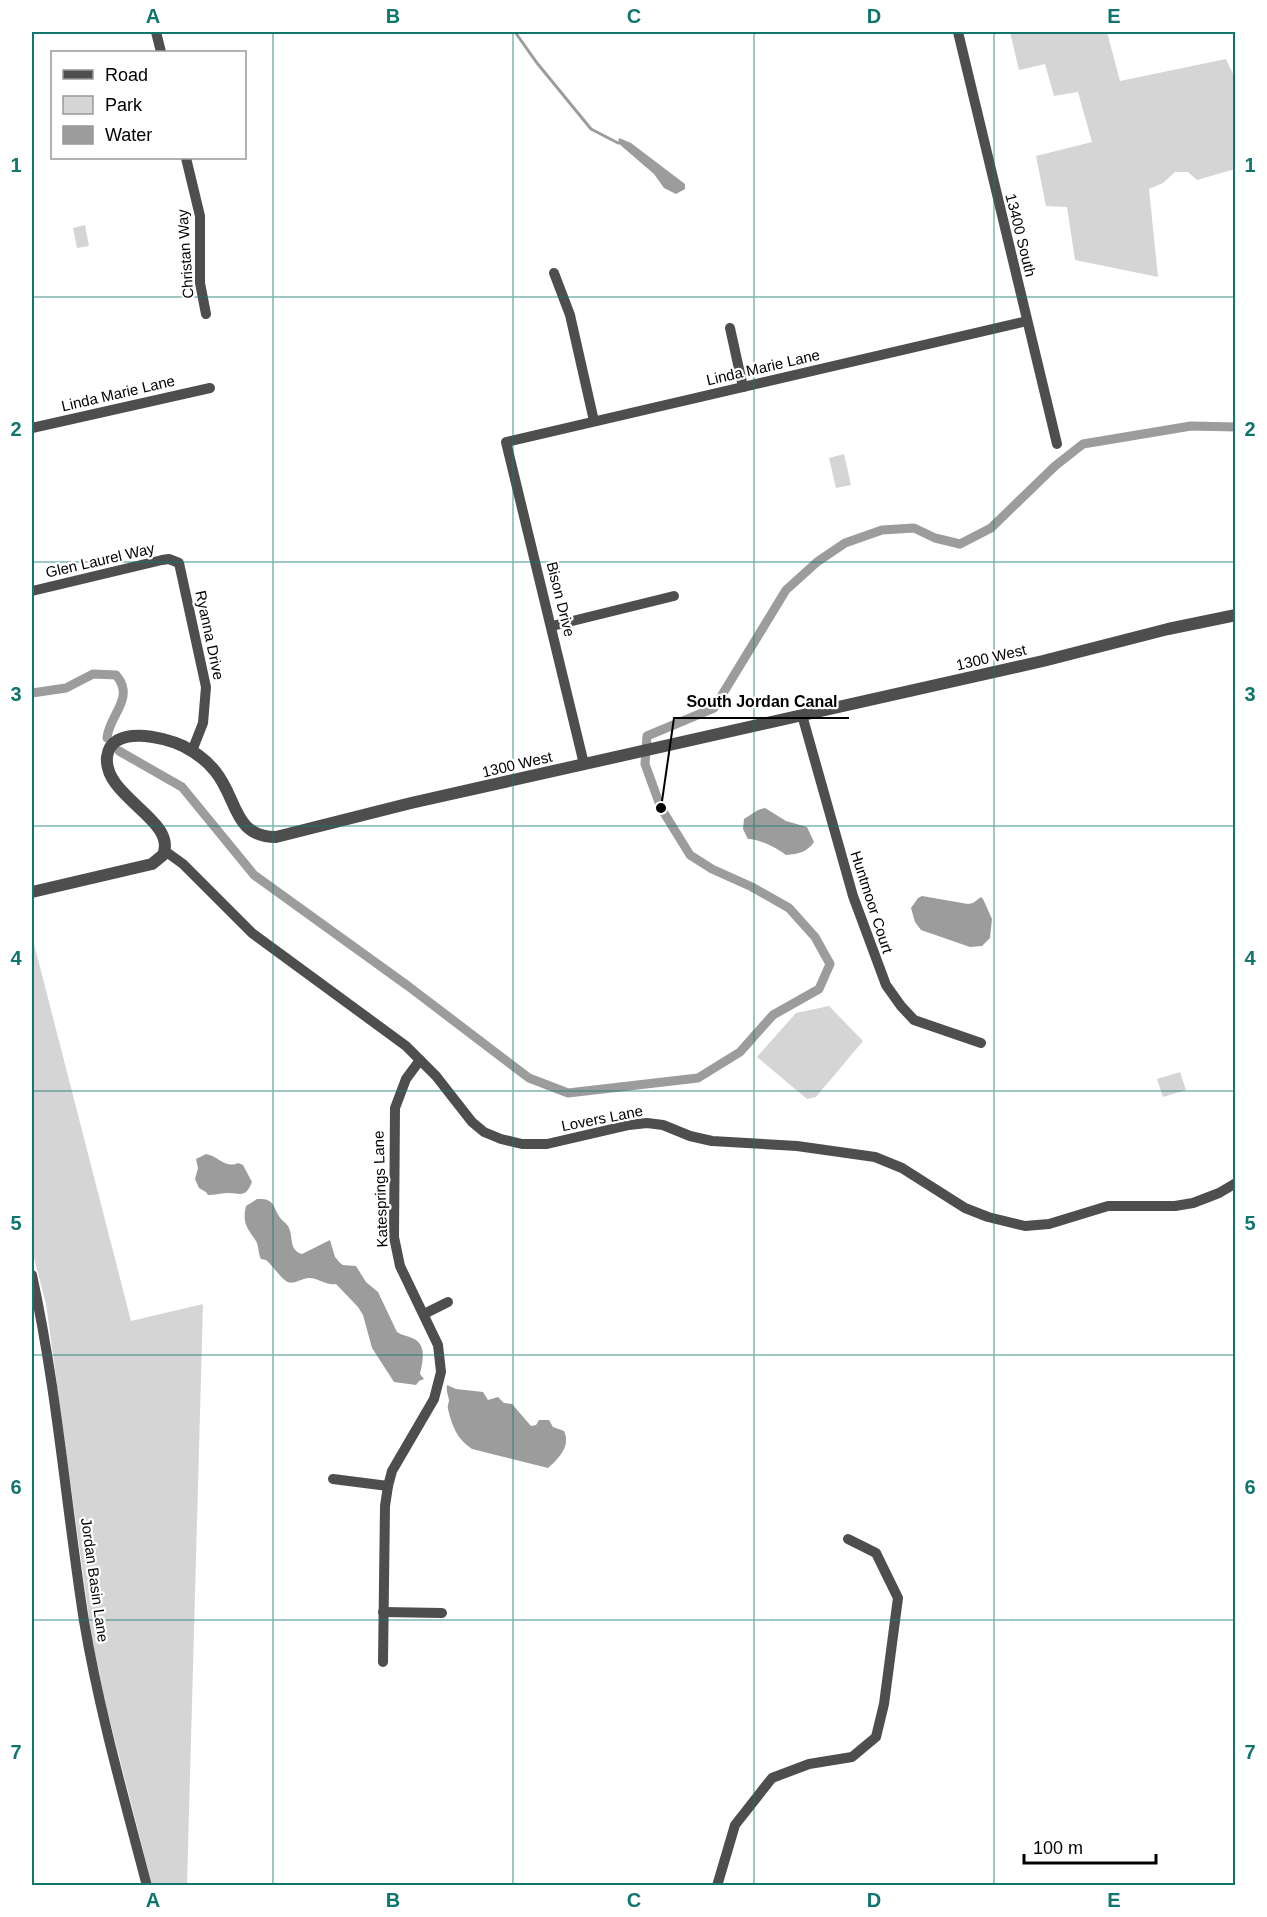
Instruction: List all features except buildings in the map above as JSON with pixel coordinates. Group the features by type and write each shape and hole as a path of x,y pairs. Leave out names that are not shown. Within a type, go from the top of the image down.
{"street":[{"path":"156,32 161,51"},
{"name":"13400 South","path":"958,32 1057,444"},
{"name":"Christan Way","path":"186,159 200,216 200,283 206,314"},
{"path":"554,273 570,315 594,422"},
{"name":"Linda Marie Lane","path":"506,442 1027,321"},
{"path":"730,328 743,387"},
{"name":"Linda Marie Lane","path":"32,428 210,387"},
{"name":"Bison Drive","path":"506,442 584,764"},
{"name":"Glen Laurel Way","path":"32,591 162,560 175,561"},
{"name":"Ryanna Drive","path":"175,561 179,563 206,687 203,723 192,751"},
{"path":"552,626 674,596"},
{"name":"1300 West","path":"165,851 165,840 161,831 124,794 111,776 107,764 108,752 119,739 140,736 172,742 192,751 221,779 245,827 256,834 268,837 1236,615"},
{"name":"Huntmoor Court","path":"802,715 853,896 886,985 900,1006 915,1020 981,1043"},
{"path":"32,891 152,864 161,858 165,851"},
{"name":"Lovers Lane","path":"165,851 183,864 252,933 406,1046 472,1122 484,1132 501,1139 522,1144 547,1144 647,1123 663,1125 690,1136 712,1141 797,1146 875,1157 902,1168 965,1208 988,1218 1025,1226 1048,1224 1108,1206 1175,1206 1193,1203 1219,1193 1236,1183"},
{"name":"Katesprings Lane","path":"383,1662 385,1506 388,1485 400,1455 434,1399 440,1381 440,1353 435,1336 400,1266 393,1228 394,1108 406,1079 420,1060"},
{"name":"Jordan Basin Lane","path":"32,1275 84,1619 96,1683 147,1886"},
{"path":"424,1314 448,1302"},
{"path":"333,1479 388,1485"},
{"path":"717,1886 735,1825 772,1778 809,1764 852,1757 876,1737 884,1704 898,1598 876,1553 848,1539"},
{"path":"383,1612 442,1613"}],"green space":[{"path":"1010,32 1107,32 1120,81 1226,59 1235,78 1235,169 1197,180 1188,172 1175,172 1163,183 1149,189 1158,277 1075,260 1067,207 1046,206 1036,156 1092,142 1078,92 1054,96 1045,64 1019,70"},
{"path":"85,225 89,246 77,248 73,228"},
{"path":"844,454 851,485 836,488 829,458"},
{"path":"32,936 131,1321 203,1304 187,1885 152,1885 106,1705 92,1640 46,1304 32,1250"},
{"path":"829,1006 863,1041 816,1097 807,1099 757,1057 796,1013"},
{"path":"1180,1072 1186,1090 1163,1097 1157,1079"}],"water":[{"path":"619,138 631,143 685,184 685,189 676,194 664,188 654,174 618,143"},
{"path":"765,808 786,821 807,827 814,842 802,852 786,855 768,844 748,839 743,829 744,819"},
{"path":"922,896 968,904 981,897 992,919 990,938 982,946 970,947 921,930 915,922 911,908"},
{"path":"206,1154 226,1163 243,1165 252,1182 248,1190 240,1194 208,1195 199,1188 195,1179 198,1168 196,1159"},
{"path":"257,1199 270,1201 288,1226 293,1246 298,1252 302,1254 330,1240 335,1257 340,1263 356,1266 366,1282 378,1292 397,1332 414,1339 422,1347 420,1374 424,1379 416,1385 394,1382 372,1348 363,1315 336,1284 309,1278 288,1282 266,1260 261,1259 257,1243 245,1221 246,1206"},
{"path":"447,1385 456,1389 483,1392 488,1400 498,1397 504,1403 512,1404 531,1426 536,1425 539,1420 549,1420 553,1427 564,1431 566,1442 563,1451 548,1468 472,1449 462,1441 453,1426 448,1408"}],"waterway":[{"path":"515,32 537,63 591,129 618,143"},
{"path":"119,751 182,787 254,875 408,986 529,1078 568,1093 698,1078 740,1052 773,1015 819,989 830,964 815,937 789,908 752,887 712,869 690,855 661,808 645,764 647,736 714,708 786,590 817,562 845,543 882,530 914,528 935,538 960,544 991,528 1055,466 1083,444 1191,426 1236,427"},
{"path":"32,693 66,688 93,674 116,675 121,683 122,699 107,738"}],"place":[{"name":"South Jordan Canal","path":"661,808"}]}
